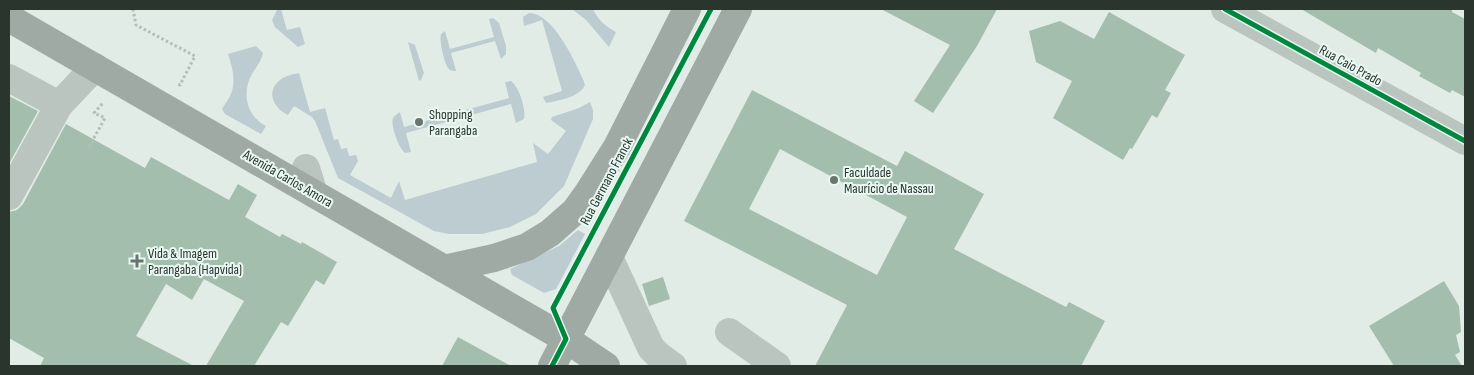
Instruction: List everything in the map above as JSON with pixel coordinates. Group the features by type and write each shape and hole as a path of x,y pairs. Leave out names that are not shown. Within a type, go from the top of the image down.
{"main road":[{"name":"Rua Germano Franck","path":"444,269 494,258 527,247 550,233 570,216 588,193 617,147 687,9"},
{"path":"552,366 738,9"},
{"name":"Avenida Carlos Amora","path":"9,18 95,67 317,185 444,269 566,339 606,366"}],"street":[{"name":"Rua Caio Prado","path":"1225,9 1465,141"},
{"path":"9,196 59,105 95,67"},
{"path":"10,82 59,105"},
{"path":"609,257 651,348 673,366"},
{"path":"729,332 777,366"}],"path":[{"path":"133,9 136,25 195,56 180,85 172,79"},
{"path":"89,147 105,118"}],"shaded area":[{"path":"281,9 287,30 300,27 305,44 298,47 275,27 272,20 277,10"},
{"path":"572,9 593,9 602,22 616,32 609,47 586,20"},
{"path":"529,13 538,15 546,21 562,39 585,85 578,93 562,100 546,103 543,97 562,91 542,20 524,26 523,17"},
{"path":"493,18 499,23 506,46 506,54 501,59 495,41 451,53 456,71 449,69 442,51 441,34 445,31 450,49 494,37 489,19"},
{"path":"408,42 415,45 424,73 419,81"},
{"path":"256,46 263,53 250,78 247,99 251,112 266,126 261,134 225,114 222,109 231,93 234,82 228,54"},
{"path":"299,73 310,112 325,108 334,140 338,139 341,149 347,148 349,156 356,155 358,161 350,175 391,198 399,181 405,200 537,162 533,143 548,154 566,131 551,120 552,117 579,108 590,102 593,110 593,119 564,186 536,214 510,227 482,234 449,234 434,231 338,178 312,117 294,106 288,115 279,109 273,100 272,95 275,85 287,76"},
{"path":"511,81 517,88 521,98 524,119 516,123 511,104 406,133 411,152 405,153 400,146 392,121 400,112 404,127 509,98 505,82"},
{"path":"578,230 585,234 556,289 544,293 512,275 510,269 559,246"}],"building":[{"path":"881,9 997,9 977,46 933,113 914,101 950,45"},
{"path":"1301,9 1452,9 1452,12 1465,19 1465,97 1452,90 1450,93 1419,76 1421,73 1378,48 1376,53"},
{"path":"1109,12 1185,55 1165,90 1171,93 1157,118 1152,115 1132,149 1130,148 1123,160 1053,118 1072,81 1036,62 1029,31 1060,21 1094,39"},
{"path":"752,90 897,166 905,151 984,194 954,249 1066,307 1069,302 1105,321 1081,366 815,366 847,305 684,221","holes":["780,149 907,217 877,275 749,209"]},
{"path":"9,96 38,111 9,164"},
{"path":"66,124 145,168 151,157 229,200 238,184 257,195 245,217 280,237 282,234 301,244 302,242 337,262 324,285 316,280 288,326 281,322 254,366 206,366 244,301 204,279 192,300 166,284 136,336 194,366 40,366 44,358 9,338 9,212 17,210 23,204"},
{"path":"663,277 670,299 649,306 642,284"},
{"path":"1444,281 1459,306 1461,332 1456,335 1460,352 1455,355 1462,366 1394,366 1369,326"},
{"path":"458,337 511,366 442,366"}],"cycle path":[{"path":"552,366 566,339 553,308 711,9"},
{"path":"1225,9 1465,141"}],"place":[{"name":"Shopping Parangaba","path":"419,122"},
{"name":"Faculdade Maurício de Nassau","path":"834,180"},
{"name":"Vida & Imagem Parangaba (Hapvida)","path":"137,261"}]}
